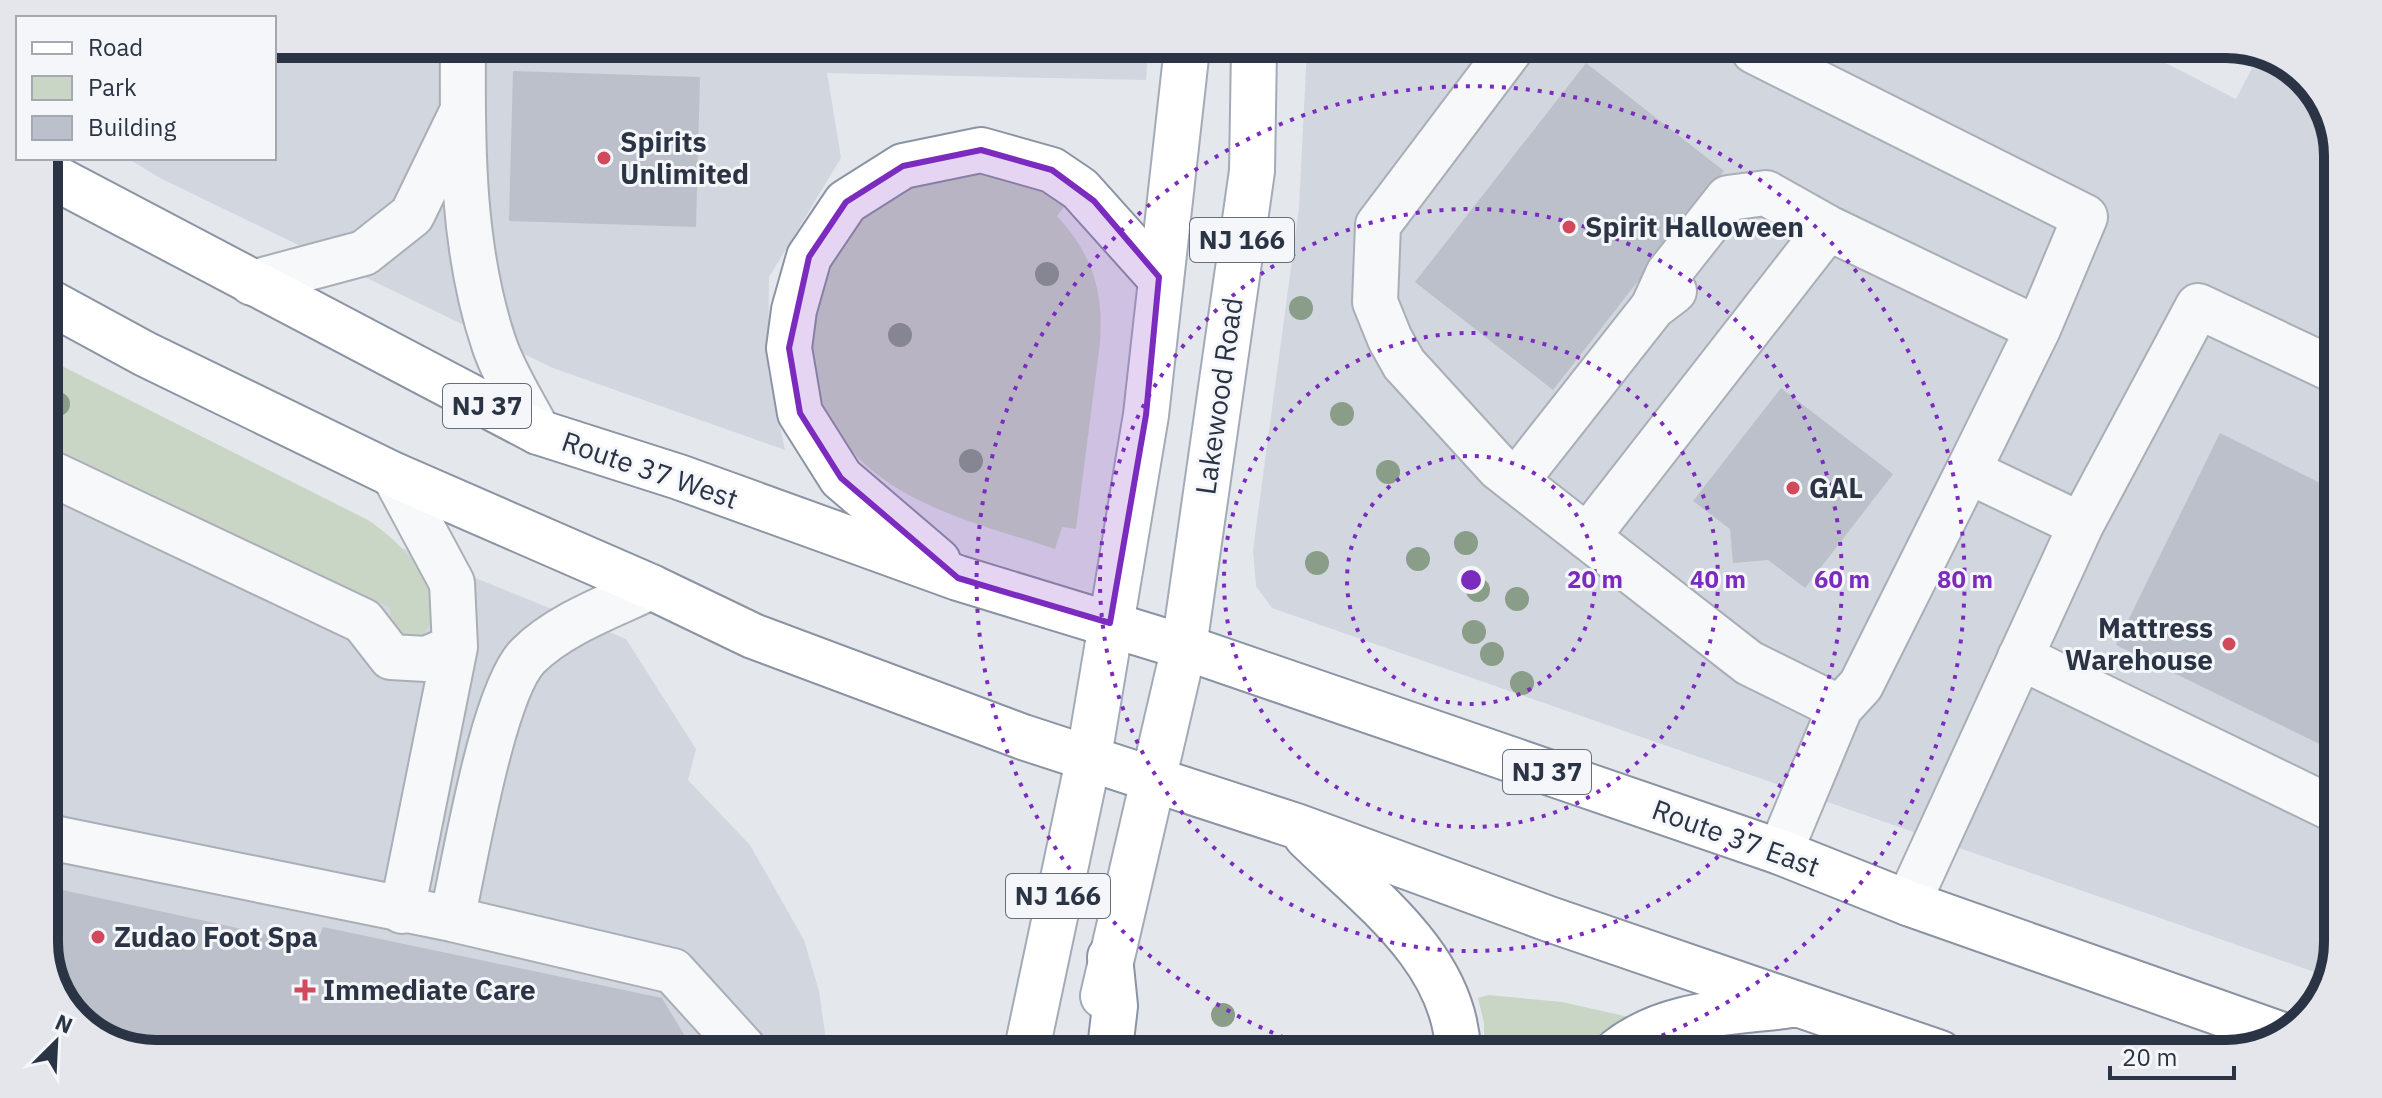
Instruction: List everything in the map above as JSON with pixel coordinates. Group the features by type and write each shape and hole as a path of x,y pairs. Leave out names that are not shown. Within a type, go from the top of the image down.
{"main road":[{"name":"NJ 166","path":"1024,1040 1089,756 1146,415 1186,58"},
{"name":"Lakewood Road","path":"1184,647 1252,171 1254,58"},
{"path":"958,578 841,478 800,413 789,348 794,310 809,257 846,202 903,166 981,150 1052,170 1080,189 1159,277"},
{"name":"Route 37 West","path":"58,179 538,432 679,477 958,578 1110,623"},
{"path":"58,307 145,354 394,475 651,587 753,636 1023,737 1296,826 1902,1040"},
{"name":"NJ 37","path":"1110,623 1184,647"},
{"name":"NJ 166","path":"1094,1040 1110,957 1184,647"},
{"name":"Route 37 East","path":"1184,647 1780,852 1908,903 2268,1030"},
{"path":"1296,826 1430,964 1451,1000 1456,1040"},
{"path":"1110,957 1115,1006 1111,1040"},
{"path":"1631,1040 1679,1019 1796,1004"}],"lane":[{"path":"463,58 463,110 475,278 495,347 538,432"},
{"path":"1504,58 1378,225 1375,302 1404,364 1499,468 1749,663 1840,708"},
{"path":"1768,58 2085,217 2038,329 1968,471 1861,685 1840,708 1780,852"},
{"path":"252,283 364,253 412,215 463,110"},
{"path":"1516,481 1653,307 1668,274 1728,198 1766,193 1828,228 2038,329"},
{"path":"1587,537 1828,228"},
{"path":"1908,903 2081,525 2198,306 2324,365"},
{"path":"1968,471 2081,525"},
{"path":"394,475 452,583 455,647 402,911"},
{"path":"58,477 363,621 391,657 426,659 455,647"},
{"path":"452,919 503,696 528,656 572,626 651,587"},
{"path":"2020,657 2324,805"},
{"path":"58,839 452,919 673,971 735,1040"}],"highlighted area":[{"path":"981,150 1052,170 1094,201 1159,277 1146,415 1110,623 958,578 841,478 800,413 789,348 809,257 846,202 903,166"}],"shaded area":[{"path":"276,58 1147,58 1146,80 827,73 841,158 769,277 768,371 785,450 553,368 160,178 130,160 276,160"},
{"path":"1307,58 2156,58 2236,99 2255,63 2286,78 2314,113 2324,150 2324,942 2319,973 1272,608 1256,586 1253,550 1299,208"},
{"path":"58,377 399,547 626,639 696,749 688,780 750,845 804,940 819,991 826,1040 156,1040 119,1033 96,1020 96,1002 78,1002 71,991 58,948"}],"green space":[{"path":"962,173 1016,182 1041,191 1065,206 1057,216 1087,259 1097,290 1100,343 1076,529 1062,527 1055,549 973,523 893,486 850,449 831,421 818,389 812,356 812,321 819,288 833,256 852,228 877,205 918,184"},
{"path":"58,364 368,520 396,542 421,573 430,590 433,607 430,623 419,639 400,639 389,624 391,608 58,450"},
{"path":"1488,995 1562,1002 1629,1017 1596,1040 1484,1040 1484,1023 1478,998"}],"building":[{"name":"Spirit Halloween","path":"1586,63 1724,171 1553,390 1415,282"},
{"name":"Spirits Unlimited","path":"513,71 700,77 696,227 509,221"},
{"name":"GAL","path":"1781,388 1893,474 1805,588 1768,560 1733,563 1730,529 1693,501"},
{"path":"2220,433 2324,485 2324,746 2116,645"},
{"path":"58,889 316,945 323,927 662,998 687,1040 137,1038 119,1033 96,1020 96,1002 78,1002 71,991 58,948"}],"place":[{"name":"Spirits Unlimited","path":"604,158"},
{"name":"Spirit Halloween","path":"1569,227"},
{"name":"GAL","path":"1793,488"},
{"name":"Mattress Warehouse","path":"2229,644"},
{"name":"Zudao Foot Spa","path":"98,937"},
{"name":"Immediate Care","path":"305,990"}]}
